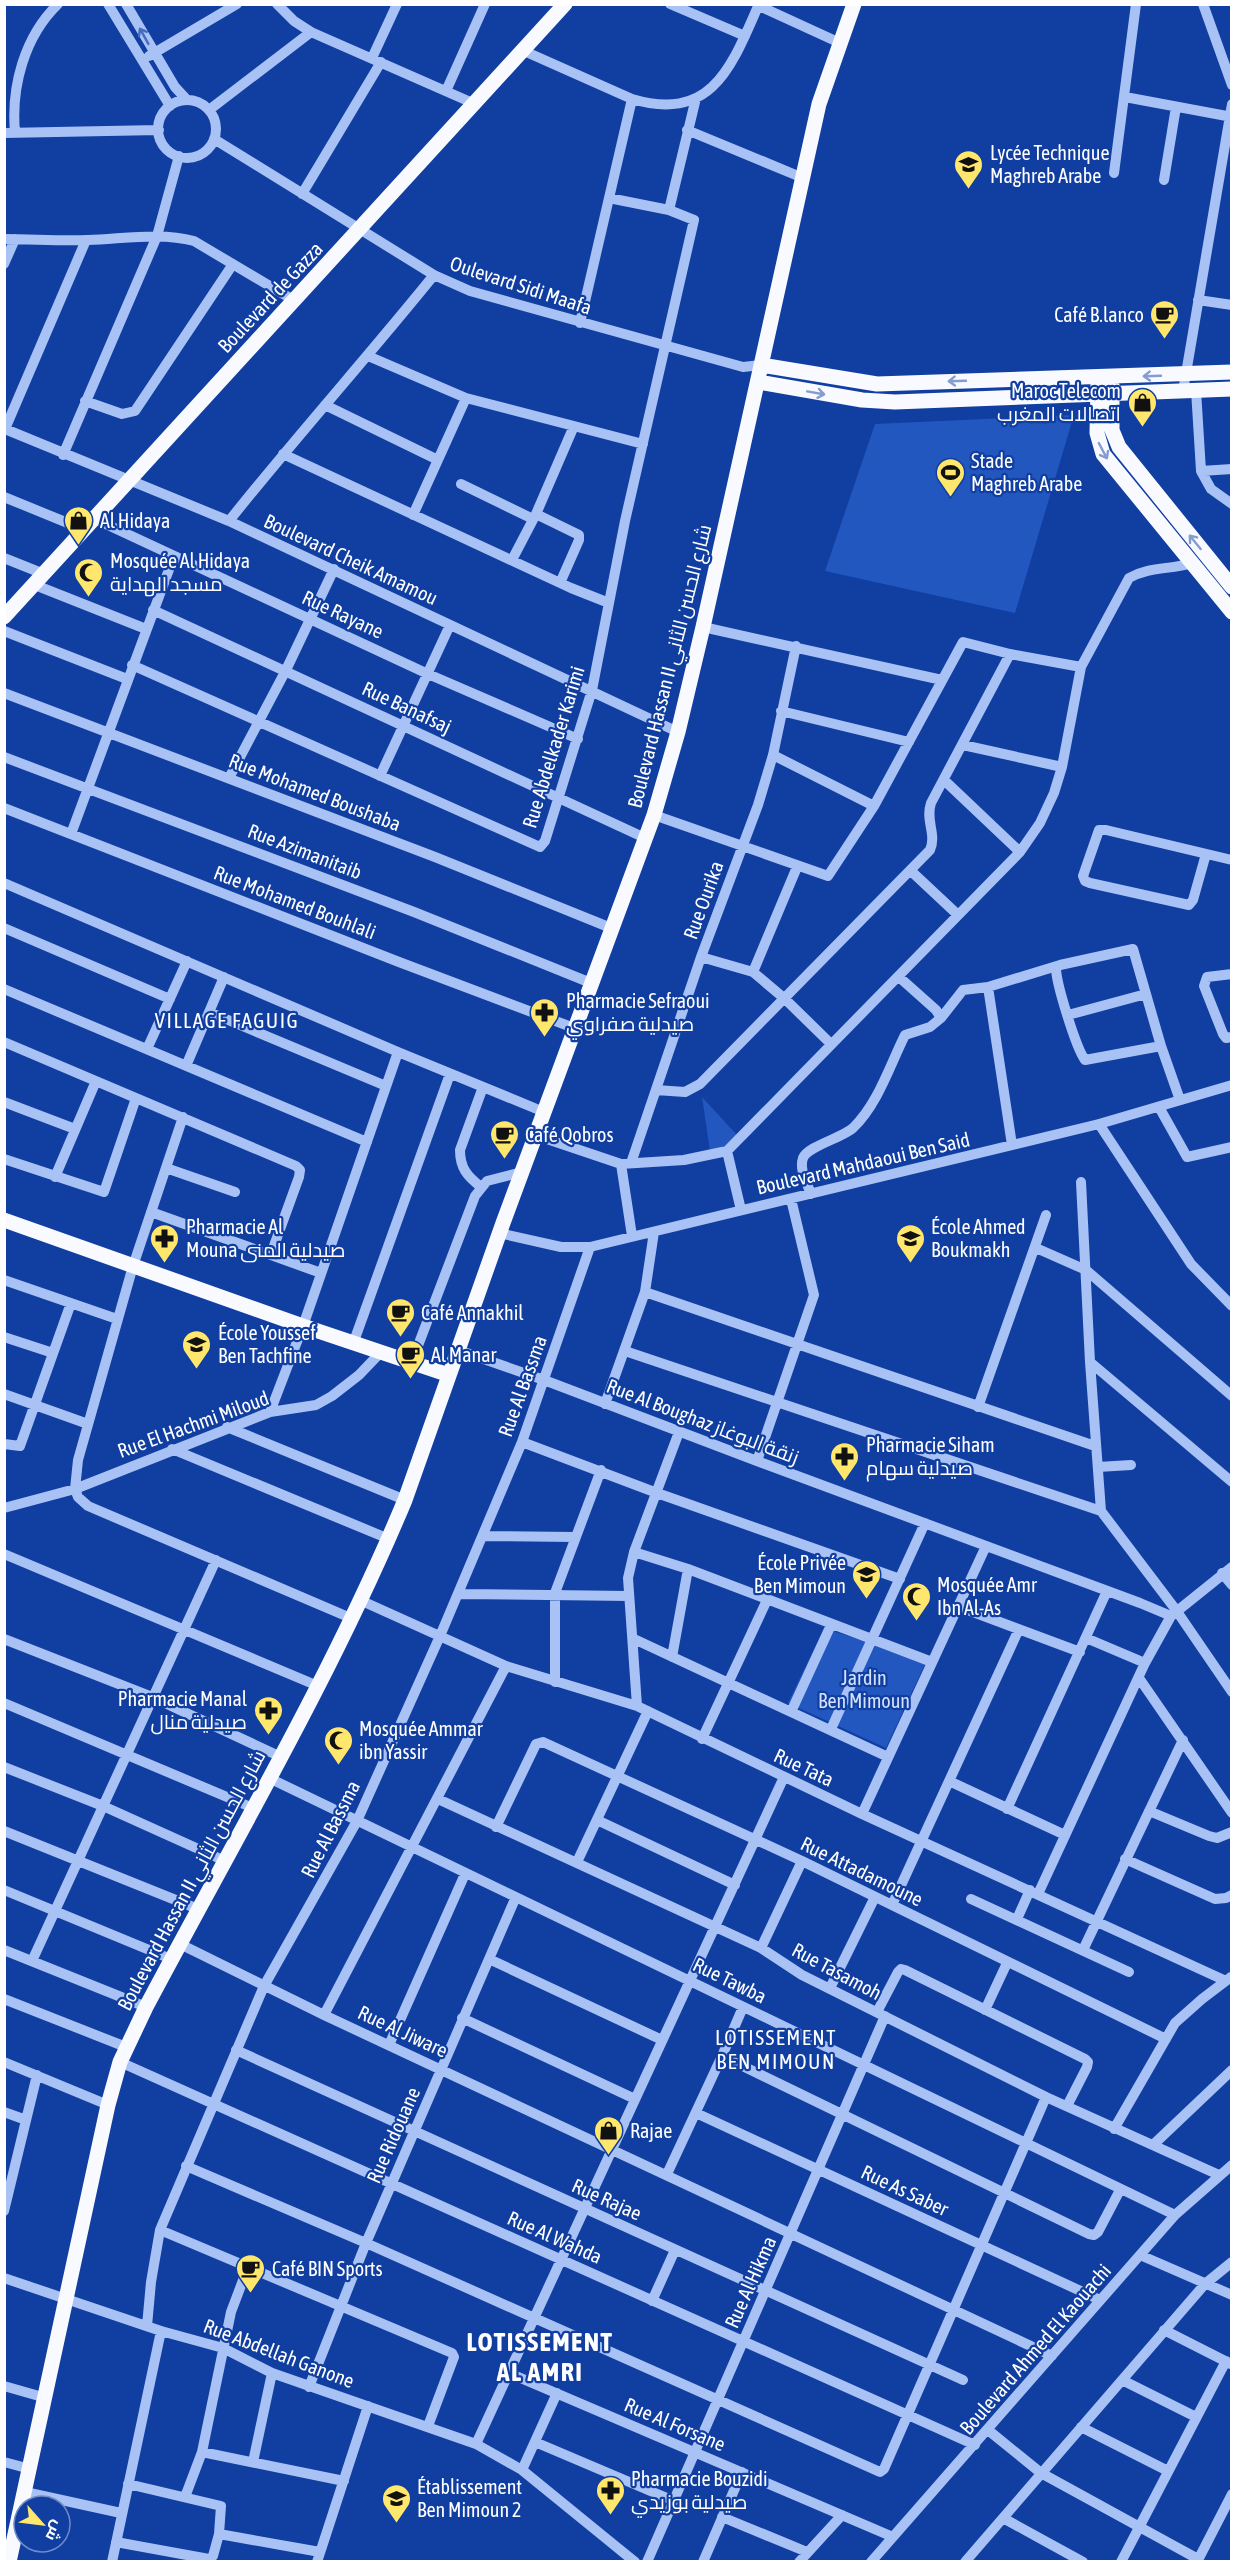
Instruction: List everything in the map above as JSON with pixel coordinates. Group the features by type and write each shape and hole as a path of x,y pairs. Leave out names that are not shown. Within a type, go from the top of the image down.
{"main road":[{"name":"Boulevard Hassan II شارع الحسن الثاني","path":"9,2562 68,2300 108,2105 120,2062 171,1959 353,1619 389,1539 574,1028 654,815 678,732 703,627 819,104 854,4"},
{"name":"Boulevard de Gazza","path":"4,618 475,105 563,5"},
{"path":"761,365 877,384 1232,372"},
{"path":"1104,377 1112,430 1119,447 1232,587"},
{"path":"759,382 862,400 881,401 1232,389"},
{"path":"1105,394 1097,433 1103,454 1232,612"},
{"path":"4,1220 353,1344 449,1375"}],"street":[{"path":"58,4 37,30 24,59 10,132 159,130"},
{"path":"108,4 170,106"},
{"path":"126,4 175,87 187,100 201,104 209,110 216,124 214,140 210,147 200,155 191,157 179,156 166,148 159,130 162,115 170,106 187,100"},
{"path":"141,61 237,4"},
{"path":"277,4 294,21 311,32 475,105"},
{"path":"302,194 377,60 397,4"},
{"path":"446,91 486,4"},
{"path":"670,4 745,36"},
{"path":"1114,173 1136,4"},
{"path":"1203,4 1232,85"},
{"path":"524,51 632,99 648,104 666,104 696,98 719,83 759,5 840,43"},
{"path":"209,110 311,32"},
{"path":"1125,97 1231,116"},
{"path":"609,198 669,210 696,98"},
{"path":"580,323 632,99"},
{"path":"1232,104 1227,153 1186,374 1201,471 1211,489 1232,504"},
{"path":"1164,180 1176,107"},
{"path":"687,130 803,178"},
{"name":"Oulevard Sidi Maafa","path":"214,140 434,275 470,291 743,367"},
{"path":"63,455 157,236 179,156"},
{"name":"Rue Abdelkader Karimi","path":"132,665 540,847 545,841 592,690 643,444 694,220 669,210"},
{"path":"4,264 10,239 86,240 157,236 194,241 295,302"},
{"path":"4,429 86,240"},
{"path":"85,401 122,414 135,411 233,264"},
{"path":"229,522 283,454 369,356 434,275"},
{"path":"1198,300 1232,305"},
{"path":"369,356 466,398 643,444"},
{"path":"743,367 761,365"},
{"path":"743,367 759,382"},
{"path":"413,515 466,398"},
{"path":"325,405 438,460"},
{"path":"512,560 535,517 574,426"},
{"name":"Boulevard Cheik Amamou","path":"4,429 63,455 130,480 334,569 678,732"},
{"path":"283,454 560,583 609,603"},
{"path":"1201,471 1232,469"},
{"path":"461,484 579,535 579,540 560,583"},
{"name":"Rue Rayane","path":"4,497 174,556 428,674 578,738"},
{"path":"71,834 174,556"},
{"path":"4,558 39,580 146,629"},
{"path":"535,1135 626,1163 684,1160 727,1150 1020,852 1040,823 1054,793 1062,767 1081,667 1129,578 1141,571 1158,567 1177,568 1192,563"},
{"path":"229,778 286,670 334,569"},
{"name":"Rue Banafsaj","path":"153,610 645,838"},
{"path":"380,776 450,625"},
{"path":"703,627 942,680"},
{"path":"4,631 127,679"},
{"path":"654,815 828,876 874,806 963,642 1010,654 1081,667"},
{"name":"Rue Ourika","path":"632,1236 626,1163 656,1090 773,754 796,646"},
{"path":"656,1090 692,1090 911,871 932,846 933,837 928,813 1010,654"},
{"name":"Rue Mohamed Boushaba","path":"4,693 435,857 611,928"},
{"path":"781,711 909,742"},
{"path":"963,746 1062,767"},
{"path":"773,754 874,806"},
{"name":"Rue Azimanitaib","path":"4,757 414,912 591,983"},
{"path":"944,780 1020,852"},
{"name":"Rue Mohamed Bouhlali","path":"4,808 574,1028"},
{"path":"1206,854 1193,900 1189,905 1090,883 1085,881 1083,876 1099,830 1206,854 1232,860"},
{"path":"753,972 797,867"},
{"path":"911,871 958,915"},
{"path":"4,883 544,1112"},
{"path":"4,928 170,999"},
{"path":"811,1194 802,1168 803,1157 809,1150 852,1129 872,1103 905,1035 930,1027 941,1018 963,990 988,987 1132,949 1180,1100"},
{"path":"701,957 753,972 785,999 831,1044"},
{"path":"147,1049 187,961"},
{"path":"1056,968 1068,1015 1085,1060 1161,1046"},
{"path":"1232,974 1207,976 1204,987 1223,1034 1226,1038 1232,1037"},
{"path":"186,1066 224,977"},
{"path":"899,977 936,1010 941,1018"},
{"path":"988,987 1012,1145"},
{"path":"4,989 367,1142"},
{"path":"1068,1015 1146,994"},
{"path":"208,1012 386,1086"},
{"path":"4,1042 183,1117 300,1170 271,1254"},
{"path":"270,1412 303,1326 398,1052"},
{"path":"353,1344 450,1074"},
{"path":"55,1177 96,1081"},
{"name":"Boulevard Mahdaoui Ben Said","path":"499,1233 561,1247 590,1246 1099,1124 1232,1084"},
{"path":"481,1187 468,1177 460,1160 460,1150 483,1087"},
{"path":"4,1159 104,1192 136,1098"},
{"path":"4,1102 75,1129"},
{"path":"1159,1107 1187,1157 1232,1147"},
{"path":"183,1117 117,1319 78,1460 75,1489 78,1497 88,1506 353,1619"},
{"path":"1099,1124 1191,1263 1232,1306"},
{"path":"727,1150 741,1210"},
{"path":"166,1168 235,1192"},
{"path":"411,1364 474,1196 487,1180 522,1172"},
{"path":"1081,1182 1095,1446 1101,1511 1232,1692"},
{"path":"757,1461 814,1295 791,1198"},
{"path":"151,1212 321,1273"},
{"path":"978,1407 1046,1215"},
{"path":"605,1404 645,1292 654,1232"},
{"name":"Rue Al Bassma","path":"147,2326 152,2272 160,2230 186,2166 264,1986 357,1821 440,1636 522,1442 590,1246"},
{"path":"1036,1248 1086,1270 1232,1396"},
{"path":"4,1280 117,1319"},
{"path":"645,1292 1095,1446"},
{"path":"6,1446 20,1447 70,1303"},
{"path":"4,1337 53,1353"},
{"name":"Rue Al Boughaz زنقة البوغاز","path":"458,1350 544,1380 1107,1591 1173,1613"},
{"path":"625,1351 1101,1511"},
{"name":"Rue El Hachmi Miloud","path":"4,1508 75,1489 227,1427 270,1412 323,1402 359,1375 380,1353"},
{"path":"1090,1362 1232,1482"},
{"path":"4,1394 88,1424"},
{"path":"227,1427 405,1500"},
{"path":"637,1706 628,1578 634,1552 679,1432"},
{"path":"522,1442 657,1493 900,1579"},
{"path":"172,1449 389,1539"},
{"path":"1098,1467 1131,1465"},
{"path":"555,1682 555,1593 601,1470"},
{"path":"831,1729 925,1523"},
{"path":"483,1536 575,1537"},
{"path":"862,1814 986,1546"},
{"path":"634,1552 687,1569 932,1662"},
{"path":"4,1554 318,1686"},
{"path":"32,1961 216,1560"},
{"path":"672,1657 687,1569"},
{"path":"1017,1919 1065,1835 1145,1662 1173,1613 1227,1570 1232,1585"},
{"path":"1006,1809 1107,1591"},
{"path":"458,1594 502,1596 555,1593 629,1596"},
{"path":"702,1738 767,1600"},
{"name":"Rue Tata","path":"362,1601 506,1666 637,1706 862,1814 1229,1979"},
{"path":"957,1606 1080,1652"},
{"path":"791,1712 831,1625"},
{"path":"892,1905 1019,1629"},
{"path":"1086,1638 1145,1662"},
{"path":"634,1640 888,1757"},
{"path":"6,1642 152,1697 281,1757"},
{"path":"324,2015 506,1666"},
{"path":"1138,1678 1232,1813"},
{"path":"4,1703 253,1808"},
{"path":"577,1862 648,1712"},
{"path":"1083,1950 1183,1740"},
{"name":"Rue Attadamoune","path":"496,1827 539,1741 617,1774 756,1839 1166,2039"},
{"path":"4,1767 103,1806 225,1861"},
{"path":"476,2444 784,1777"},
{"name":"Rue Tawba","path":"269,1778 515,1899 690,1981 1175,2216"},
{"path":"949,1781 1065,1835"},
{"name":"Rue Tasamoh","path":"438,1799 761,1948 802,1975 1046,2097 1219,2175"},
{"path":"1149,1811 1218,1839 1232,1832"},
{"path":"597,1820 735,1885"},
{"path":"4,1831 198,1909"},
{"path":"1125,1859 1215,1899 1232,1895"},
{"path":"761,1948 802,1861"},
{"path":"389,2044 465,1874"},
{"path":"4,1890 171,1959"},
{"path":"830,1989 875,1897"},
{"name":"Rue Ridouane","path":"309,2387 366,2243 515,1899"},
{"path":"971,1899 1129,1972"},
{"name":"Rue Al Jiware","path":"180,1944 324,2015 1052,2356"},
{"path":"4,1950 146,2007"},
{"path":"489,1959 662,2040"},
{"path":"1007,1963 985,2010 1088,2062 1067,2106"},
{"name":"Rue Al Hikma","path":"647,2562 819,2170 863,2065 881,2014 902,1969 985,2010"},
{"path":"1114,2129 1175,2024 1185,2013 1229,1979"},
{"path":"4,1999 126,2047"},
{"path":"667,2174 723,2056 743,2007"},
{"path":"462,2018 635,2099"},
{"name":"Rue Rajae","path":"237,2050 963,2380"},
{"path":"723,2056 1094,2235 1120,2190"},
{"path":"4,2062 108,2105"},
{"name":"Rue Al Wahda","path":"120,2062 975,2445"},
{"path":"1153,2145 1232,2070"},
{"path":"4,2211 9,2168 26,2120 37,2075"},
{"path":"186,2166 366,2243 880,2472 884,2469 1024,2143 1046,2097"},
{"path":"4,2112 26,2120"},
{"name":"Rue As Saber","path":"696,2113 1100,2301"},
{"name":"Boulevard Ahmed El Kaouachi","path":"871,2562 1140,2254 1175,2216 1232,2165"},
{"path":"160,2230 454,2355 428,2427"},
{"path":"652,2301 675,2250"},
{"path":"1140,2254 1232,2295"},
{"path":"967,2561 1164,2330 1205,2284 1232,2262"},
{"path":"185,2497 202,2452 231,2312 248,2267"},
{"name":"Rue Abdellah Ganone","path":"4,2278 161,2331 223,2348 272,2373 476,2444 522,2470 635,2562"},
{"path":"1121,2562 1196,2417 1228,2363 1164,2330"},
{"path":"111,2562 161,2331"},
{"path":"253,2462 272,2373"},
{"name":"Rue Al Forsane","path":"509,2373 893,2537"},
{"path":"1122,2380 1196,2417"},
{"path":"4,2385 46,2398"},
{"path":"522,2470 557,2393"},
{"path":"219,2534 318,2557 368,2406"},
{"path":"1081,2427 1168,2471"},
{"path":"988,2430 1041,2473 1198,2560 1227,2512 1232,2494"},
{"path":"535,2442 674,2501"},
{"path":"202,2452 344,2481"},
{"path":"4,2462 30,2469"},
{"path":"703,2562 742,2472"},
{"path":"116,2542 171,2557 211,2559 219,2534 221,2506 128,2484"},
{"path":"25,2492 121,2513"},
{"path":"799,2562 842,2515"},
{"path":"722,2517 807,2552"},
{"path":"1003,2518 1083,2562"}],"green space":[{"name":"Stade Maghreb Arabe","path":"1074,415 1015,613 825,571 875,424"},
{"path":"702,1097 737,1135 727,1147 710,1151"},
{"name":"Jardin Ben Mimoun","path":"824,1628 926,1662 886,1748 788,1703"}],"place":[{"name":"Lycée Technique Maghreb Arabe","path":"969,190"},
{"name":"Café B.lanco","path":"1165,340"},
{"name":"Maroc Telecom اتصالات المغرب","path":"1142,428"},
{"name":"Stade Maghreb Arabe","path":"950,498"},
{"name":"Al Hidaya","path":"79,546"},
{"name":"Mosquée Al Hidaya مسجد الهداية","path":"89,598"},
{"name":"Pharmacie Sefraoui صيدلية صفراوي","path":"545,1038"},
{"name":"Café Qobros","path":"504,1160"},
{"name":"Pharmacie Al Mouna صيدلية المنى","path":"165,1264"},
{"name":"École Ahmed Boukmakh","path":"910,1264"},
{"name":"Café Annakhil","path":"400,1338"},
{"name":"École Youssef Ben Tachfine","path":"197,1370"},
{"name":"Al Manar","path":"410,1380"},
{"name":"Pharmacie Siham صيدلية سهام","path":"845,1482"},
{"name":"École Privée Ben Mimoun","path":"867,1600"},
{"name":"Mosquée Amr Ibn Al-As","path":"916,1622"},
{"name":"Pharmacie Manal صيدلية منال","path":"268,1736"},
{"name":"Mosquée Ammar ibn Yassir","path":"338,1766"},
{"name":"Rajae","path":"609,2156"},
{"name":"Café BIN Sports","path":"251,2294"},
{"name":"Pharmacie Bouzidi صيدلية بوزيدي","path":"610,2516"},
{"name":"Établissement Ben Mimoun 2","path":"396,2524"}],"district":[{"name":"VILLAGE FAGUIG","path":"227,1020"},
{"name":"LOTISSEMENT BEN MIMOUN","path":"776,2049"},
{"name":"LOTISSEMENT AL AMRI","path":"540,2357"}]}
